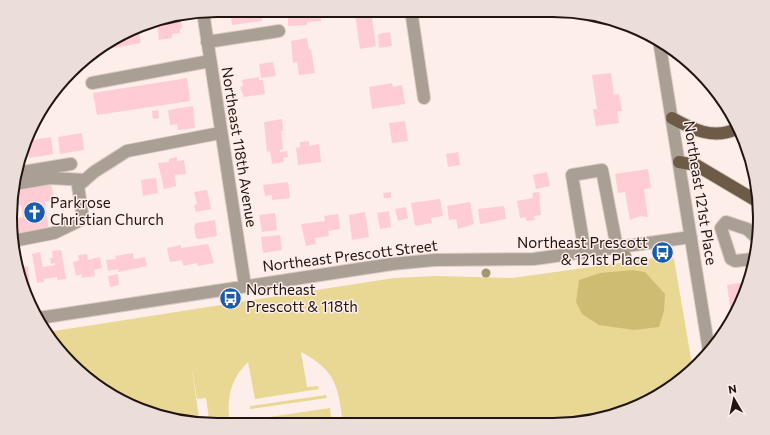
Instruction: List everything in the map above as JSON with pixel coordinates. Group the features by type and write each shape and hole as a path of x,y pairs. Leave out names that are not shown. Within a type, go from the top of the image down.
{"main road":[{"path":"672,118 703,132 716,134 732,130"},
{"path":"679,162 696,165 752,198"}],"street":[{"name":"Northeast 118th Avenue","path":"204,17 220,133 245,286"},
{"path":"412,17 424,98"},
{"path":"207,42 279,31"},
{"name":"Northeast 121st Place","path":"660,49 708,344"},
{"path":"92,83 210,61"},
{"path":"18,239 54,233 83,219 78,186 127,151 220,133"},
{"path":"23,171 71,164"},
{"path":"585,253 572,175 602,170 617,248"},
{"path":"20,183 50,178 85,180"},
{"path":"748,260 735,261 731,259 721,228 726,222 746,229 752,234"},
{"name":"Northeast Prescott Street","path":"44,317 413,261 534,260 691,237"}],"shaded area":[{"path":"670,256 674,259 692,361 675,377 653,391 629,403 592,414 566,418 342,418 334,381 322,366 301,352 307,387 318,386 319,389 255,399 248,362 233,383 229,399 229,418 209,418 206,398 197,399 191,364 199,417 178,414 153,407 141,403 117,391 95,377 85,368 58,340 52,331 394,278 437,276 512,278"},
{"path":"633,270 645,272 665,294 664,311 659,327 634,330 599,325 582,314 576,302 579,280 600,273"},
{"path":"326,395 327,398 250,409 250,406"},
{"path":"330,408 331,418 263,418"}],"building":[{"path":"231,17 262,17 262,21 232,25"},
{"path":"288,17 321,17 321,21 307,22 307,25 288,26"},
{"path":"355,17 372,17 376,46 360,49"},
{"path":"181,21 182,28 180,29 180,33 172,34 172,38 159,40 158,27"},
{"path":"390,32 392,46 379,48 378,34"},
{"path":"139,33 141,43 113,48 117,44"},
{"path":"307,38 309,50 311,49 315,73 299,75 297,62 293,63 291,41"},
{"path":"273,62 276,76 261,78 259,64"},
{"path":"611,73 614,95 619,94 622,111 617,111 619,123 596,126 593,109 597,109 592,75"},
{"path":"259,77 259,80 263,80 265,94 244,97 240,87 243,86 242,80"},
{"path":"187,78 190,101 97,115 93,93"},
{"path":"392,83 393,87 402,85 405,104 372,109 369,87"},
{"path":"193,106 195,128 178,130 177,124 170,125 168,110"},
{"path":"158,110 159,118 153,119 152,111"},
{"path":"282,119 283,131 281,131 283,149 280,150 280,152 287,151 288,157 283,158 284,162 272,164 270,151 267,152 264,122"},
{"path":"405,121 408,141 392,143 389,123"},
{"path":"82,133 84,150 60,154 58,137"},
{"path":"51,137 53,154 29,158 28,152 32,140"},
{"path":"309,141 309,146 319,144 321,162 298,165 296,148 300,147 300,142"},
{"path":"458,152 460,165 448,167 446,154"},
{"path":"177,157 177,161 184,160 186,174 175,175 176,186 164,189 158,163 169,162 169,159"},
{"path":"648,169 651,188 644,189 648,217 640,216 630,220 625,192 618,193 615,174"},
{"path":"547,172 550,186 536,189 533,175"},
{"path":"156,178 158,193 143,196 141,180"},
{"name":"Parkrose Christian Church","path":"51,182 54,200 45,202 49,231 18,236 17,218 23,217 21,205 17,206 20,187"},
{"path":"288,182 290,198 272,200 272,195 265,196 263,185"},
{"path":"207,190 211,209 196,212 194,205 197,204 194,192"},
{"path":"391,192 391,198 384,198 383,193"},
{"path":"539,192 541,215 534,216 535,220 526,221 526,217 520,218 517,201 533,198 532,193"},
{"path":"440,199 443,216 431,218 432,223 415,226 411,203"},
{"path":"470,202 474,224 458,229 456,219 449,220 447,206"},
{"path":"504,206 506,219 480,224 478,209"},
{"path":"406,207 408,218 398,221 395,209"},
{"path":"389,211 391,227 380,229 377,213"},
{"path":"365,212 369,237 352,240 349,215"},
{"path":"275,213 277,230 262,232 259,215"},
{"path":"338,214 340,229 328,231 329,236 315,238 316,244 306,246 301,224 325,221 324,216"},
{"path":"215,220 217,236 199,239 196,238 194,226 196,223"},
{"path":"280,235 282,250 263,253 261,237"},
{"path":"208,244 214,263 198,266 197,263 183,266 182,260 170,262 167,248 181,245 181,248"},
{"path":"61,250 66,279 57,280 57,277 44,279 44,282 37,283 32,254 40,252 43,267 55,265 55,263 51,264 50,258 53,258 52,251"},
{"path":"133,253 134,259 145,257 147,266 118,272 118,269 108,271 106,260 116,259 115,256"},
{"path":"87,254 88,260 100,257 102,268 94,270 95,276 82,278 82,274 76,276 73,262 79,260 78,255"},
{"path":"28,266 30,285 29,285 24,267"},
{"path":"118,274 119,285 110,287 108,276"},
{"path":"742,283 730,309 727,285"}],"place":[{"name":"Parkrose Christian Church","path":"34,212"},
{"name":"Northeast Prescott & 121st Place","path":"663,252"},
{"name":"Northeast Prescott & 118th","path":"231,299"}]}
